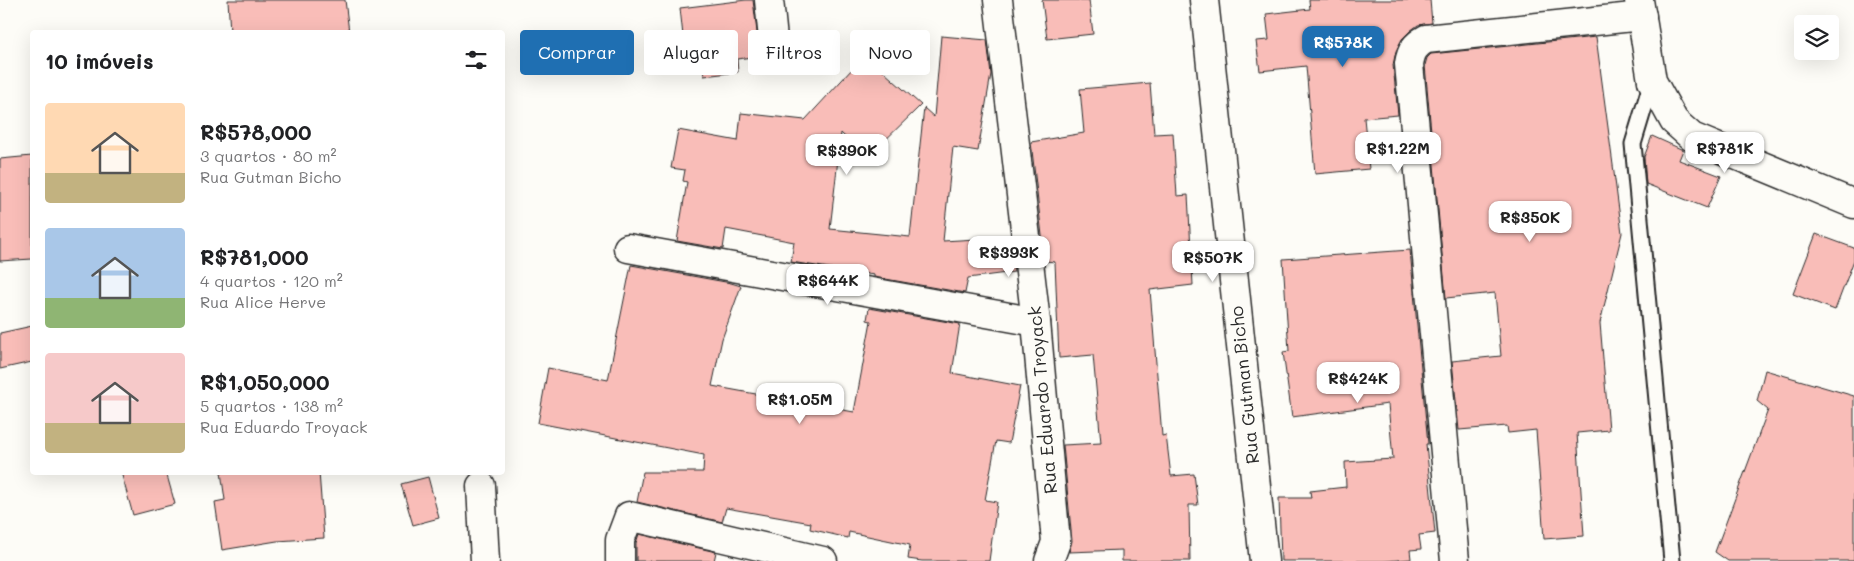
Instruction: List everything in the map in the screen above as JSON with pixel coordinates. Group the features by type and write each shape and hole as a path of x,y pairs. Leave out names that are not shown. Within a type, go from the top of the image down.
{"street":[{"path":"769,0 772,30"},
{"name":"Rua Eduardo Troyack","path":"998,0 1036,322 1056,542 1049,561"},
{"name":"Rua Gutman Bicho","path":"1204,0 1264,561"},
{"path":"1455,561 1409,64 1411,54 1416,45 1426,39 1640,8 1652,81 1674,121 1692,137 1854,204"},
{"path":"628,248 1036,322"},
{"path":"481,486 485,561"},
{"path":"620,561 620,540 629,516 782,557 823,561"}],"lane":[{"path":"1652,81 1633,144 1672,561"}],"building":[{"path":"228,0 345,0 349,30 230,30"},
{"path":"753,0 757,30 748,30 748,58 738,59 738,30 682,30 680,8"},
{"path":"1042,0 1089,0 1093,34 1047,39"},
{"path":"1309,0 1430,0 1432,23 1418,25 1410,31 1402,39 1396,51 1393,65 1398,115 1364,118 1369,169 1315,174 1306,66 1260,71 1256,41 1269,40 1266,14 1310,9"},
{"path":"941,36 987,40 991,74 978,151 953,147 943,241 1010,237 1014,272 968,278 965,293 874,277 874,275 791,262 794,242 726,229 723,249 677,241 687,182 683,181 685,170 671,168 678,130 738,141 741,113 805,120 850,71 850,75 887,75 921,105 867,158 841,133 830,229 910,237 924,108 934,117"},
{"path":"1596,37 1622,233 1600,323 1609,430 1577,433 1584,536 1544,539 1536,430 1508,433 1507,426 1459,430 1452,361 1501,356 1495,293 1446,298 1425,65 1427,58 1431,54"},
{"path":"1150,83 1154,134 1173,133 1177,196 1188,195 1193,285 1150,290 1162,436 1166,435 1171,476 1194,474 1198,505 1189,505 1190,561 1122,561 1122,550 1069,552 1072,541 1063,445 1101,443 1093,355 1059,358 1055,262 1045,261 1031,142 1084,133 1080,89"},
{"path":"1652,136 1683,150 1679,160 1721,176 1707,208 1646,184 1644,157"},
{"path":"30,156 30,259 0,261 0,159"},
{"path":"1816,234 1854,248 1854,260 1835,310 1793,294"},
{"path":"1410,250 1435,533 1419,535 1421,549 1410,550 1411,559 1384,561 1281,561 1279,498 1311,498 1310,491 1346,487 1345,462 1393,459 1388,404 1292,417 1283,352 1289,351 1283,259"},
{"path":"631,265 741,286 722,339 712,386 854,412 871,321 867,320 869,308 960,324 952,373 1020,386 1009,443 996,441 985,500 997,502 989,561 922,561 908,559 910,545 849,532 848,538 810,529 811,523 726,508 722,522 637,502 643,472 703,472 704,455 538,423 548,368 608,380"},
{"path":"30,326 30,362 0,369 0,333"},
{"path":"1765,370 1854,396 1854,561 1728,561 1715,552 1768,410 1757,401"},
{"path":"122,475 167,475 175,504 133,515"},
{"path":"221,475 319,475 324,538 277,541 222,550 215,502 225,500"},
{"path":"428,477 439,518 413,525 401,484"},
{"path":"639,534 716,552 714,561 636,561 636,543"}]}
